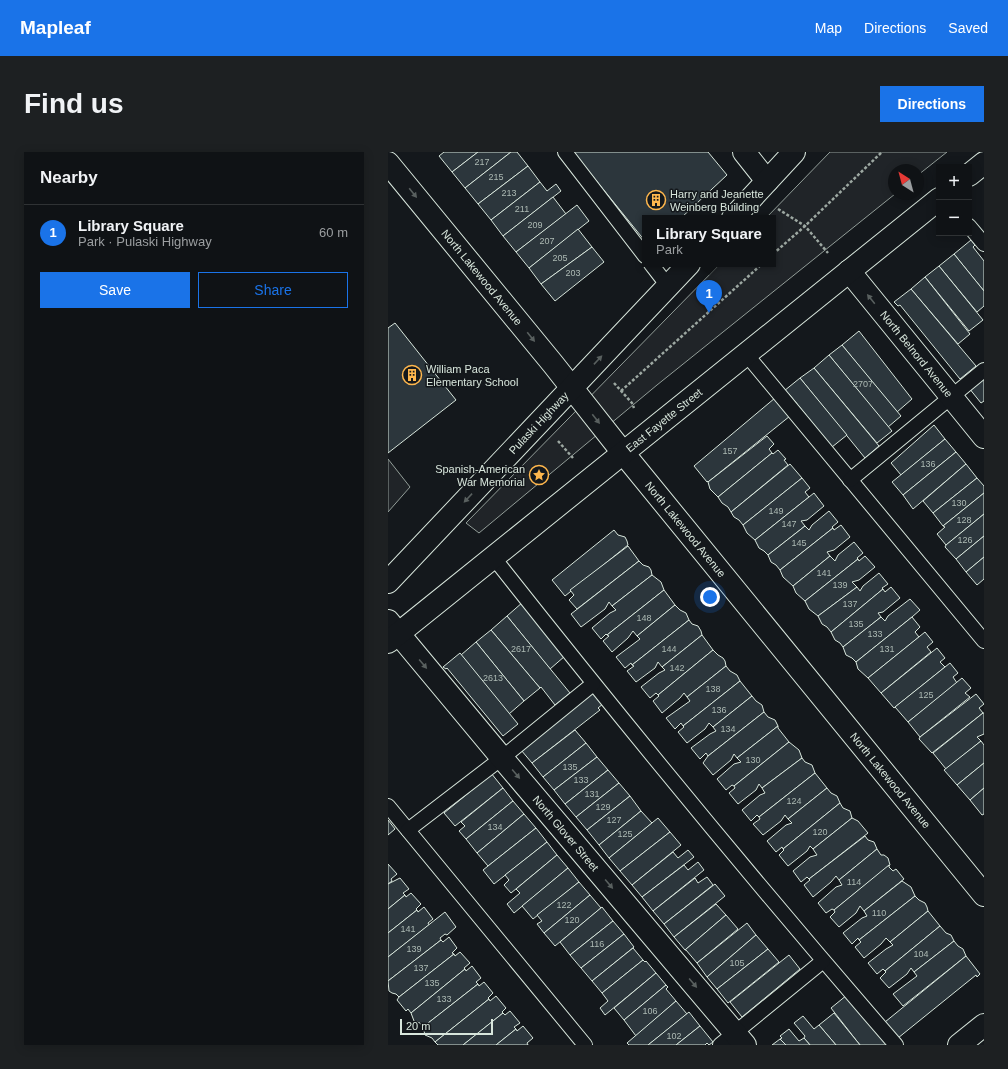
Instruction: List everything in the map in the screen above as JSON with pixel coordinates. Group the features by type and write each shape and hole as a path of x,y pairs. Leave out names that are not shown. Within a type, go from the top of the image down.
{"street":[{"path":"744,152 767,180"},
{"path":"736,215 794,152"},
{"path":"972,172 984,162"},
{"name":"North Lakewood Avenue","path":"388,163 984,895"},
{"name":"East Fayette Street","path":"391,632 494,558 938,200"},
{"name":"Pulaski Highway","path":"388,582 686,267"},
{"name":"North Belnord Avenue","path":"849,271 984,437"},
{"name":"North Glover Street","path":"391,632 502,758 733,1041"},
{"path":"959,1045 984,1025"}],"lane":[{"path":"565,152 642,252"},
{"path":"972,230 984,244"},
{"path":"653,267 668,286"},
{"path":"746,354 984,642"},
{"path":"850,480 952,398 984,370"},
{"path":"494,558 593,684 823,961 896,1045"},
{"path":"408,830 502,758 593,684"},
{"path":"388,806 585,1045"},
{"path":"733,1041 823,961"}],"path":[{"path":"776,251 805,226 882,152"},
{"path":"773,206 805,226 828,253 849,271"},
{"path":"621,391 759,267"},
{"path":"612,381 632,403 634,409"},
{"path":"554,436 573,458"}],"shaded area":[{"path":"830,152 947,152 924,170 924,164 888,164 888,200 657,385 479,533 466,523 717,267 776,267 776,215 769,215"},
{"path":"388,459 410,487 388,512"}],"building":[{"path":"444,152 478,152 452,172 439,156"},
{"path":"478,152 511,152 465,188 452,172"},
{"path":"511,152 517,152 528,166 478,204 465,188"},
{"name":"Harry and Jeanette Weinberg Building","path":"573,152 708,152 727,175 684,215 642,215 642,237"},
{"path":"528,166 540,182 491,220 478,204"},
{"path":"540,182 547,191 556,184 561,191 503,236 491,220"},
{"path":"553,197 566,214 516,252 503,236"},
{"path":"577,205 589,221 529,268 516,252"},
{"path":"578,229 592,247 541,284 529,268"},
{"path":"971,240 975,245 973,247 984,261 984,291 954,254"},
{"path":"592,247 604,262 555,301 541,284"},
{"path":"954,254 984,291 984,306 977,312 939,266"},
{"path":"939,266 983,320 969,331 925,277"},
{"path":"925,277 970,334 958,344 911,289"},
{"path":"911,289 976,366 960,379 900,305 898,306 894,302"},
{"name":"William Paca Elementary School","path":"395,323 456,400 388,453 388,328"},
{"path":"859,331 912,399 897,412 842,345"},
{"path":"842,345 901,416 888,427 829,355"},
{"path":"829,355 892,431 877,443 814,368"},
{"path":"814,368 879,446 865,458 800,378"},
{"path":"800,378 847,435 832,447 789,394 787,396 784,391"},
{"path":"984,378 984,401 981,403 969,388"},
{"path":"775,398 790,416 707,482 694,466"},
{"path":"934,425 945,439 901,475 891,463"},
{"path":"767,436 774,444 769,449 772,453 718,497 710,489 708,482"},
{"path":"945,439 956,452 903,495 892,482"},
{"path":"778,450 786,459 784,460 788,465 731,512 718,497 772,453 773,454"},
{"path":"956,452 966,464 913,509 903,495"},
{"path":"790,464 802,478 743,525 734,517 731,512"},
{"path":"966,464 977,478 933,513 923,501"},
{"path":"802,478 810,488 805,492 809,497 755,540 747,533 743,525"},
{"path":"977,478 984,486 984,493 943,526 933,513"},
{"path":"814,493 824,506 807,520 801,521 805,526 768,555 759,548 755,540"},
{"path":"984,493 984,514 946,545 937,534 945,527 943,526"},
{"path":"829,511 838,522 832,527 833,528 780,570 771,562 768,555 805,526 809,530 812,525"},
{"path":"984,514 984,536 956,559 945,547 946,545"},
{"path":"841,525 850,537 834,550 827,552 830,556 793,586 783,577 780,570 833,528 834,530"},
{"path":"614,530 618,535 625,537 628,545 565,596 552,580"},
{"path":"984,536 984,557 966,572 956,559"},
{"path":"854,542 863,553 857,558 858,559 805,601 796,593 793,586 830,556 835,561 838,555"},
{"path":"628,546 639,561 577,609 569,600 574,595 570,590"},
{"path":"865,556 875,567 859,580 852,582 857,587 818,616 809,609 805,601 858,559 859,561"},
{"path":"984,557 984,579 977,585 966,572"},
{"path":"639,561 643,565 649,567 652,575 612,606 609,602 605,609 581,627 571,614"},
{"path":"879,573 888,584 882,588 883,589 831,632 822,624 818,616 857,587 860,591 863,586"},
{"path":"652,575 661,582 664,590 601,639 592,628 616,610 612,606"},
{"path":"891,587 900,598 883,612 878,613 881,617 843,647 835,640 831,632 883,589 885,592"},
{"path":"664,590 675,605 637,636 633,631 628,638 612,652 603,641 609,636 607,635"},
{"path":"910,599 920,610 856,662 846,655 843,647 881,617 885,621 888,616"},
{"path":"523,602 565,656 550,669 507,616"},
{"path":"675,605 686,613 689,620 632,665 631,663 625,668 616,657 640,639 637,636"},
{"path":"507,616 570,693 555,705 491,630"},
{"path":"912,617 920,627 915,632 919,637 868,678 858,669 856,662"},
{"path":"689,620 692,624 698,626 702,635 662,667 658,662 655,668 636,682 627,671 634,666 632,665"},
{"path":"491,630 540,688 524,701 476,642"},
{"path":"925,632 933,642 927,647 931,652 881,693 868,678"},
{"path":"702,635 713,650 658,695 656,693 650,698 641,687 665,670 662,667"},
{"path":"476,642 524,701 509,714 461,655"},
{"path":"937,648 945,658 940,662 945,667 894,708 881,693"},
{"path":"713,650 723,658 726,666 687,697 684,693 662,713 653,701 659,696 658,695"},
{"path":"460,653 518,724 503,736 447,668 446,669 443,667"},
{"path":"950,663 958,673 953,677 957,683 908,722 895,707"},
{"path":"726,666 730,671 737,675 740,681 683,726 681,723 675,729 666,718 690,701 687,697"},
{"path":"962,678 971,688 965,693 970,697 920,737 908,722"},
{"path":"740,681 752,696 713,727 709,723 705,729 687,743 678,732 684,727 683,726"},
{"path":"594,691 604,703 598,708 600,710 532,763 521,750"},
{"path":"976,694 984,704 979,708 983,713 932,753 919,739 920,737"},
{"path":"752,696 762,705 764,712 708,756 706,753 700,759 691,748 716,731 713,727"},
{"path":"764,712 768,717 775,720 778,726 737,758 734,754 731,760 713,775 703,763 708,756"},
{"path":"983,713 984,734 977,737 981,741 946,769 933,753"},
{"path":"778,726 789,742 734,786 732,785 726,790 717,779 734,764 741,762 737,758"},
{"path":"575,730 586,743 543,777 532,763"},
{"path":"981,741 984,745 984,763 957,785 944,770"},
{"path":"789,742 799,750 802,758 762,788 759,784 756,790 738,804 729,793 735,788 734,786"},
{"path":"586,743 597,757 554,790 543,777"},
{"path":"597,757 608,770 565,804 554,790"},
{"path":"802,758 805,762 812,765 815,773 759,817 757,815 751,821 742,810 760,795 765,793 762,788"},
{"path":"984,763 984,788 970,800 957,785"},
{"path":"608,770 619,783 576,817 565,804"},
{"path":"491,773 503,788 455,826 444,813"},
{"path":"815,773 827,788 788,819 785,815 781,821 763,835 753,824 760,819 759,817"},
{"path":"619,783 630,796 587,830 576,817"},
{"path":"503,788 513,801 466,839 459,831 465,826 461,822"},
{"path":"827,788 831,793 837,796 840,803 783,849 782,847 776,852 767,841 786,825 792,823 788,819"},
{"path":"984,788 984,814 982,815 970,800"},
{"path":"630,796 641,811 599,845 587,830"},
{"path":"513,801 524,814 477,853 466,839"},
{"path":"840,803 843,808 850,811 852,818 813,849 810,846 807,851 788,866 779,855 784,850 783,849"},
{"path":"641,811 652,823 609,858 599,845"},
{"path":"524,814 536,828 488,866 477,853"},
{"path":"658,818 670,832 620,871 609,858"},
{"path":"852,818 858,821 868,833 809,879 807,877 801,882 793,871 810,857 817,855 813,849"},
{"path":"388,820 395,829 388,835"},
{"path":"536,828 547,842 494,884 483,870"},
{"path":"670,832 681,845 632,885 620,871"},
{"path":"865,836 868,840 874,842 877,849 839,880 836,876 813,897 804,885 810,880 809,879"},
{"path":"547,842 557,855 511,893 504,885 509,880 505,875"},
{"path":"877,849 881,855 888,858 890,865 834,910 832,909 826,913 818,903 836,887 842,885 839,880"},
{"path":"688,850 694,857 642,897 632,885 673,852 678,858"},
{"path":"557,855 568,868 514,913 507,904 520,893 516,889"},
{"path":"698,862 704,870 653,911 642,897 684,865 688,870"},
{"path":"388,864 397,874 388,884"},
{"path":"889,865 893,871 896,869 904,879 864,911 860,906 856,913 839,927 830,917 835,912 834,910"},
{"path":"568,868 579,882 533,919 522,906"},
{"path":"707,877 713,885 664,924 653,911 695,878 698,883"},
{"path":"400,878 409,889 403,893 405,895 388,909 388,884"},
{"path":"902,881 911,887 915,896 852,944 843,933 862,918 867,916 864,911"},
{"path":"579,882 590,895 544,933 537,924 542,921 537,915"},
{"path":"715,884 725,896 674,937 664,924"},
{"path":"411,893 421,904 416,909 417,910 388,933 388,909 405,895 406,897"},
{"path":"590,895 601,908 555,946 544,933"},
{"path":"915,896 925,903 928,911 890,942 886,938 864,958 855,947 861,942 859,940"},
{"path":"716,904 726,915 685,950 674,937"},
{"path":"424,907 433,919 428,923 429,925 388,957 388,933 417,910 418,912"},
{"path":"602,907 613,921 570,955 560,942"},
{"path":"928,911 940,926 885,971 883,969 877,974 868,963 893,945 890,942"},
{"path":"445,912 456,927 447,935 445,934 440,938 441,940 388,981 388,957"},
{"path":"726,915 738,929 697,963 685,950"},
{"path":"613,921 624,934 581,968 570,955"},
{"path":"747,923 756,935 707,977 697,963"},
{"path":"940,926 946,933 951,935 954,941 914,972 911,968 907,974 889,988 880,978 886,972 885,971"},
{"path":"624,934 634,947 592,981 581,968"},
{"path":"756,935 768,949 717,989 707,977"},
{"path":"449,937 457,948 452,953 454,954 399,997 389,991 388,981 441,940 443,942"},
{"path":"954,941 963,949 966,956 903,1006 893,994 917,976 914,972"},
{"path":"633,948 643,960 602,993 592,981"},
{"path":"768,949 779,962 728,1003 717,989"},
{"path":"460,952 470,963 464,968 465,969 411,1013 408,1009 406,1011 397,1000 399,997 454,954 455,956"},
{"path":"789,955 800,969 742,1017 730,1002"},
{"path":"966,956 980,974 977,977 976,975 898,1038 885,1022"},
{"path":"643,960 645,962 646,961 656,973 605,1015 600,1008 608,1001 602,993"},
{"path":"472,966 481,978 476,982 478,984 423,1027 420,1023 414,1021 411,1013 465,969 466,971"},
{"path":"656,973 666,985 624,1020 614,1008"},
{"path":"484,982 493,993 488,998 489,999 435,1042 432,1038 425,1035 423,1027 478,984 479,986"},
{"path":"666,985 668,987 666,989 676,1001 636,1036 624,1020"},
{"path":"847,995 886,1044 887,1043 889,1045 860,1045 831,1008"},
{"path":"496,996 506,1008 502,1012 503,1013 463,1045 438,1045 435,1042 489,999 490,1001"},
{"path":"676,1001 687,1014 648,1045 629,1045 627,1043"},
{"path":"510,1011 520,1023 514,1027 516,1029 496,1045 463,1045 503,1013 505,1015"},
{"path":"689,1012 700,1026 676,1045 648,1045"},
{"path":"834,1013 860,1045 836,1045 819,1025"},
{"path":"803,1016 814,1029 819,1025 836,1045 810,1045 804,1038 805,1036 794,1023"},
{"path":"523,1026 533,1038 527,1043 528,1045 496,1045 516,1029 517,1031"},
{"path":"700,1026 713,1042 709,1045 707,1043 705,1045 676,1045"},
{"path":"789,1029 799,1041 804,1038 810,1045 786,1045 780,1039 782,1038 780,1036"},
{"path":"780,1039 786,1045 772,1045"}],"place":[{"name":"Harry and Jeanette Weinberg Building","path":"656,200"},
{"name":"Library Square","path":"709,313"},
{"name":"William Paca Elementary School","path":"412,375"},
{"name":"Spanish-American War Memorial","path":"539,475"}]}
